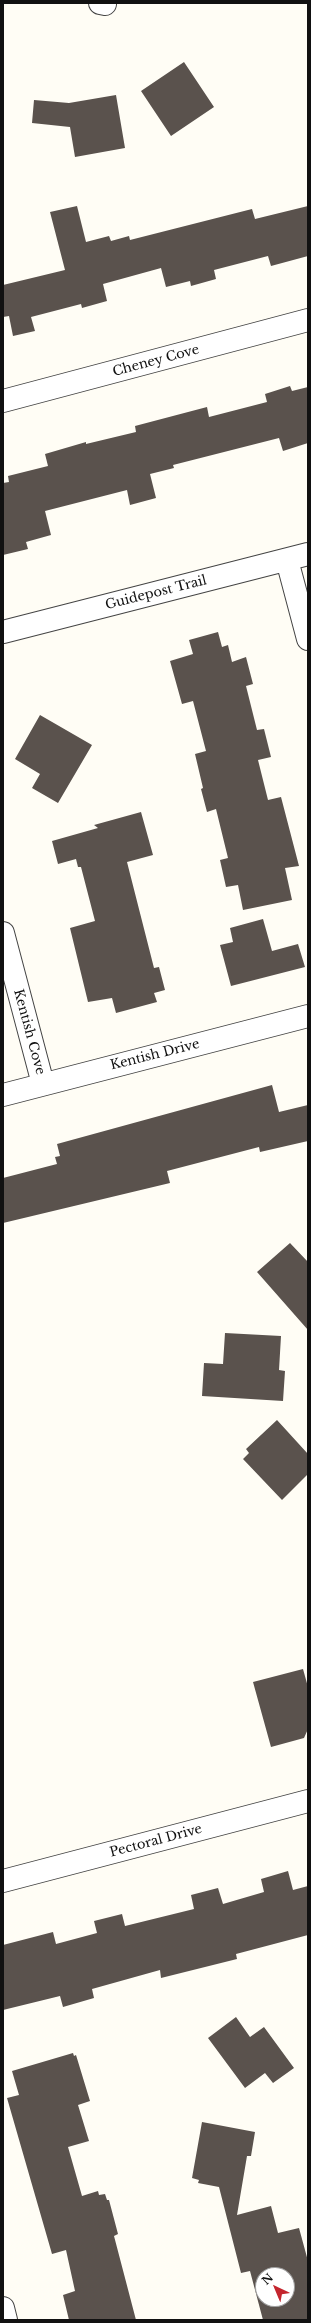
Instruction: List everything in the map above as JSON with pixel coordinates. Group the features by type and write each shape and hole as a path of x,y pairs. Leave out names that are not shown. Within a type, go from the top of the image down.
{"street":[{"name":"Cheney Cove","path":"3,401 308,320"},
{"name":"Guidepost Trail","path":"3,632 308,554"},
{"path":"287,560 308,639"},
{"name":"Kentish Cove","path":"3,933 42,1084"},
{"name":"Kentish Drive","path":"3,1095 308,1016"},
{"name":"Pectoral Drive","path":"3,1881 308,1801"},
{"path":"3,2308 6,2320"}],"building":[{"path":"184,62 214,107 171,136 141,91"},
{"path":"116,95 125,148 75,157 70,127 32,123 34,100 69,103"},
{"path":"77,206 86,242 109,236 111,241 129,236 130,240 252,209 255,219 308,206 308,256 271,266 268,256 214,270 216,279 191,286 190,281 166,287 161,268 103,284 107,301 82,308 81,304 31,317 35,331 13,336 9,316 3,317 3,285 65,270 50,212"},
{"path":"290,386 292,391 308,387 308,443 283,451 279,438 173,465 174,468 150,474 156,498 130,505 127,490 45,511 51,535 26,542 28,549 3,555 3,483 9,482 8,476 48,466 45,454 86,442 86,444 136,432 135,426 207,407 209,417 267,402 265,394"},
{"path":"218,632 222,647 228,645 232,662 246,657 253,684 246,686 257,730 264,729 271,757 258,760 268,800 281,797 299,866 285,868 292,900 243,910 238,885 226,887 220,860 228,858 216,809 207,812 201,789 203,788 195,754 206,751 193,701 182,704 170,661 193,654 189,640"},
{"path":"40,715 92,745 58,803 32,788 40,774 15,759"},
{"path":"141,812 153,855 127,862 154,968 159,967 165,990 154,993 157,1002 116,1013 112,998 88,1002 70,928 95,921 81,867 78,867 76,859 58,864 52,841 98,828 94,825"},
{"path":"263,919 272,951 298,944 305,967 231,986 220,945 233,942 230,928"},
{"path":"272,1085 279,1112 308,1105 308,1141 260,1152 259,1147 167,1171 170,1183 3,1223 3,1178 57,1164 55,1157 60,1156 57,1144"},
{"path":"290,1243 308,1262 308,1330 257,1272"},
{"path":"225,1333 281,1336 279,1370 285,1371 283,1401 202,1396 204,1363 223,1364"},
{"path":"277,1420 308,1454 308,1474 282,1500 243,1459 249,1453 246,1449"},
{"path":"303,1669 308,1687 308,1729 304,1738 271,1747 253,1682"},
{"path":"288,1871 293,1890 308,1886 308,1935 236,1954 237,1959 161,1978 160,1970 92,1989 94,1998 63,2007 60,1996 3,2010 3,1945 53,1932 56,1944 97,1933 94,1921 122,1914 125,1926 194,1909 191,1895 218,1888 223,1904 264,1892 261,1879"},
{"path":"236,2017 250,2037 264,2027 294,2068 273,2083 265,2073 245,2088 208,2038"},
{"path":"73,2053 74,2056 76,2055 90,2101 78,2105 89,2141 68,2147 82,2196 98,2191 99,2195 105,2194 107,2200 109,2200 118,2234 114,2236 136,2320 69,2320 63,2295 75,2291 66,2250 52,2254 7,2098 19,2095 12,2071"},
{"path":"202,2122 255,2132 251,2156 247,2156 237,2215 271,2206 278,2233 299,2228 308,2261 308,2320 263,2320 260,2307 295,2307 295,2267 255,2267 255,2290 250,2271 241,2273 219,2187 198,2183 199,2180 192,2178"}]}
